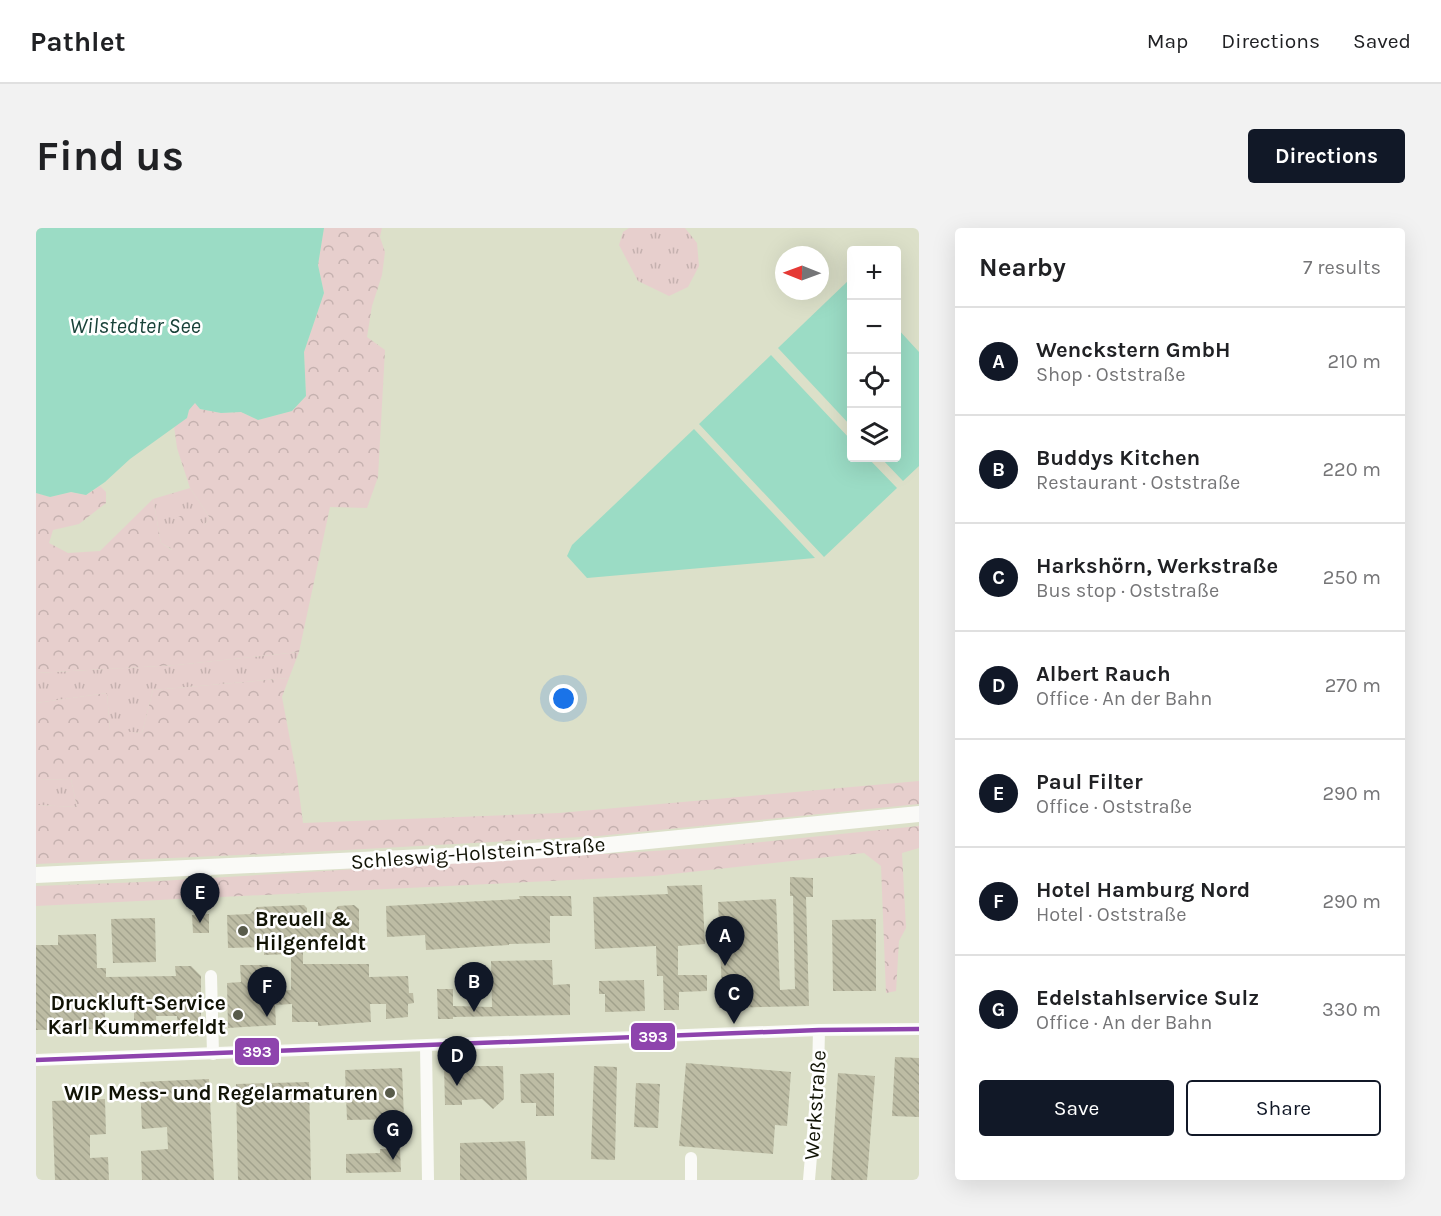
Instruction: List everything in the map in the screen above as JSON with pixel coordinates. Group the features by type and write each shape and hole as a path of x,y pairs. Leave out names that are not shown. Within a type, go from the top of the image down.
{"main road":[{"name":"Schleswig-Holstein-Straße","path":"36,875 489,854 588,847 919,814"}],"street":[{"path":"211,976 213,1054"},
{"path":"36,1060 819,1030 919,1029"},
{"name":"Werkstraße","path":"809,1180 818,1074 819,1030"},
{"path":"426,1046 428,1180"},
{"path":"691,1158 691,1180"}],"green space":[{"path":"324,228 382,228 380,237 385,252 382,275 372,306 367,337 385,350 378,477 367,508 330,507 299,652 177,665 36,673 36,493 50,497 71,492 86,495 100,486 106,492 106,503 79,524 53,530 49,543 68,553 100,551 153,499 161,543 172,550 176,518 191,511 204,525 210,518 190,488 177,448 174,426 187,418 189,409 195,402 200,409 221,413 241,412 258,420 292,411 306,396 304,352 324,293 318,265"},
{"path":"629,228 685,228 697,243 699,266 688,287 669,296 638,281 619,245 623,232"},
{"path":"190,488 210,518 173,550 161,543 153,499"},
{"path":"299,652 289,678 153,690 142,733 110,731 107,693 36,703 36,673 177,665"},
{"path":"289,678 282,697 303,823 559,813 919,781 919,804 599,836 36,864 36,805 77,807 71,779 36,780 36,703 107,693 110,730 142,733 153,690"},
{"path":"71,779 77,807 36,805 36,780"},
{"path":"919,826 919,848 902,853 906,928 899,941 896,991 886,993 881,866 864,853 654,876 36,906 36,886 143,882 703,848"}],"water":[{"name":"Wilstedter See","path":"36,228 324,228 318,265 324,293 304,352 306,396 292,411 258,420 241,412 221,413 200,409 195,403 189,410 187,418 130,459 105,482 86,495 71,492 50,497 36,493"},
{"path":"847,282 847,422 778,348"},
{"path":"901,332 919,352 919,466 903,481 885,462 901,462"},
{"path":"771,355 847,436 847,462 872,462 897,488 824,557 699,424"},
{"path":"694,429 815,558 587,578 567,556 572,545"}],"building":[{"path":"790,877 813,878 813,897 806,897 809,1006 719,1008 718,992 722,992 718,902 776,899 780,990 795,989 793,896 790,896"},
{"path":"702,885 705,944 678,946 678,975 707,975 707,991 679,992 679,1010 664,1010 663,976 657,976 656,946 595,949 593,897 668,894 667,886"},
{"path":"519,896 571,896 572,916 550,916 550,943 426,950 425,935 387,937 386,906 520,899"},
{"path":"304,905 307,908 307,914 333,912 338,906 354,905 359,909 359,939 355,943 340,944 327,933 328,945 303,946 303,964 369,964 369,977 408,976 409,993 413,993 414,1003 408,1004 408,1017 386,1019 386,1004 370,1004 371,1022 318,1026 318,1022 292,1022 292,1004 275,1005 276,1025 228,1028 227,983 241,982 240,965 267,965 272,970 276,970 276,991 291,990 291,954 264,955 264,947 228,948 227,915 250,914 257,907"},
{"path":"209,914 209,933 193,933 192,915"},
{"path":"155,918 156,962 113,963 111,919"},
{"path":"876,919 876,991 833,991 832,920"},
{"path":"96,934 97,968 106,968 106,977 176,976 175,966 191,966 201,976 201,1028 178,1029 177,1016 156,1016 157,1032 134,1033 134,1011 105,1011 105,1029 36,1030 36,945 58,945 58,935"},
{"path":"552,960 553,985 570,984 570,1015 438,1019 437,989 453,989 453,1006 492,1007 491,961"},
{"path":"644,980 645,1011 605,1012 605,994 599,994 599,981"},
{"path":"895,1057 919,1058 919,1117 892,1116"},
{"path":"686,1063 791,1072 787,1126 775,1125 773,1154 679,1146"},
{"path":"444,1066 503,1066 504,1099 493,1109 482,1099 462,1100 462,1105 445,1105"},
{"path":"594,1066 617,1067 615,1160 591,1159"},
{"path":"402,1068 404,1119 347,1120 345,1070"},
{"path":"554,1073 554,1116 536,1116 536,1103 521,1103 520,1074"},
{"path":"838,1073 875,1076 867,1180 831,1180"},
{"path":"209,1079 214,1180 142,1180 141,1151 168,1149 167,1127 142,1129 140,1082"},
{"path":"309,1082 311,1180 238,1180 236,1084"},
{"path":"636,1083 660,1084 658,1128 634,1127"},
{"path":"105,1099 106,1134 90,1135 90,1158 108,1157 109,1180 55,1180 52,1101"},
{"path":"525,1141 527,1180 460,1180 460,1143"},
{"path":"380,1149 400,1149 401,1172 346,1173 346,1154 380,1153"}],"transit line":[{"name":"393","path":"36,1060 819,1030 919,1029"}],"place":[{"name":"Paul Filter","path":"200,923"},
{"name":"Breuell & Hilgenfeldt","path":"243,931"},
{"name":"Wenckstern GmbH","path":"725,966"},
{"name":"Buddys Kitchen","path":"474,1012"},
{"name":"Druckluft-Service Karl Kummerfeldt","path":"238,1015"},
{"name":"Hotel Hamburg Nord","path":"267,1017"},
{"name":"Harkshörn, Werkstraße","path":"734,1024"},
{"name":"Albert Rauch","path":"457,1086"},
{"name":"WIP Mess- und Regelarmaturen","path":"390,1093"},
{"name":"Edelstahlservice Sulz","path":"393,1160"}]}
